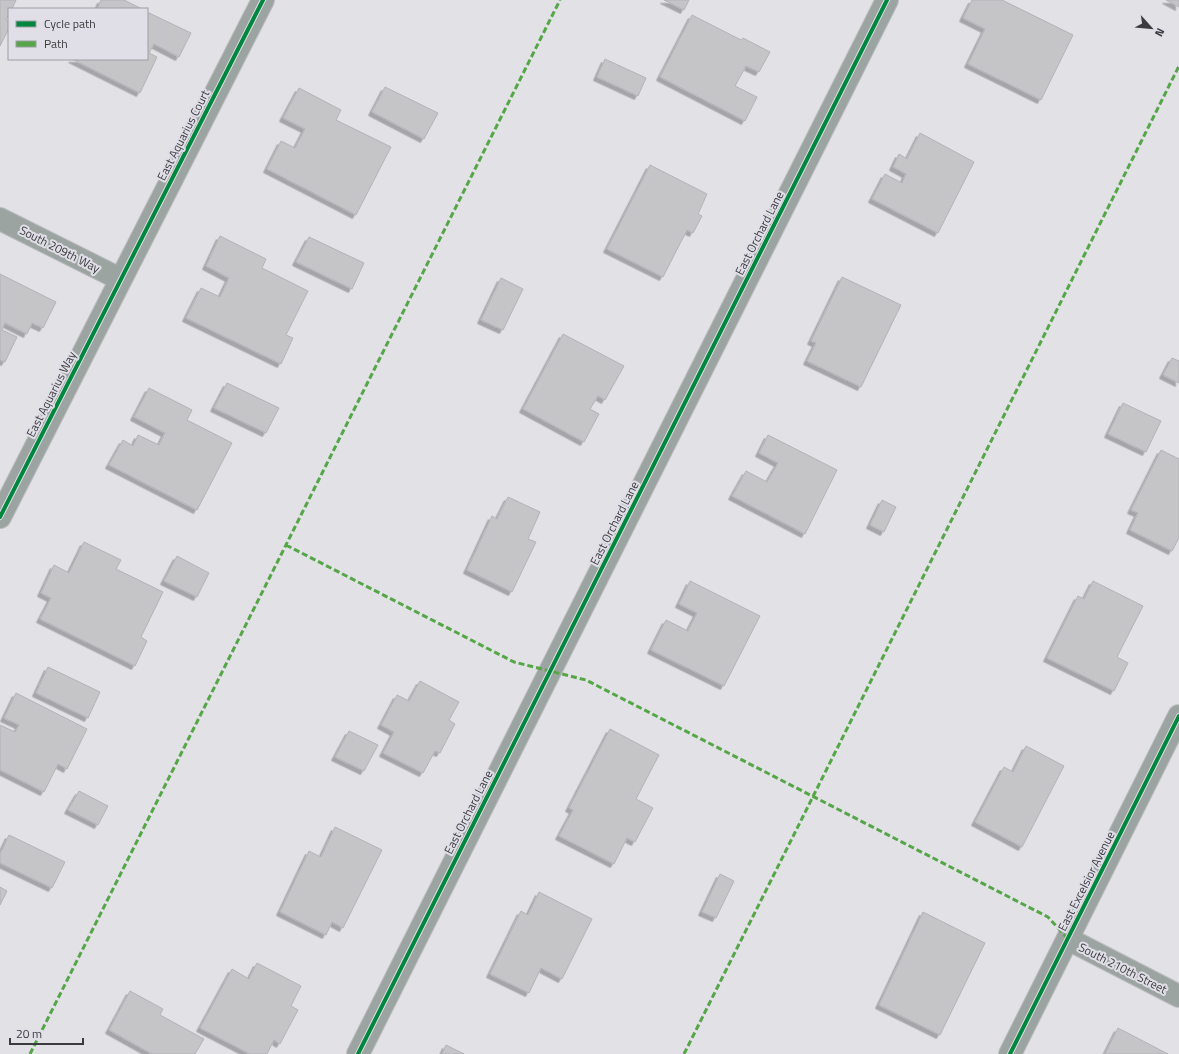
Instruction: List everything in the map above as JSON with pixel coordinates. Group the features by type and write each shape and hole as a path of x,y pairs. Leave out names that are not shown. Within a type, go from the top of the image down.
{"street":[{"name":"East Aquarius Court","path":"120,279 263,0"},
{"name":"East Orchard Lane","path":"358,1054 887,0"},
{"name":"South 209th Way","path":"0,219 120,279"},
{"name":"East Aquarius Way","path":"0,517 120,279"},
{"name":"East Excelsior Avenue","path":"1010,1054 1179,716"},
{"name":"South 210th Street","path":"1068,939 1179,996"}],"building":[{"path":"0,0 16,0 12,8 8,8 8,16 6,20 8,21 8,30 0,46"},
{"path":"101,0 124,0 140,8 97,8"},
{"path":"664,0 689,0 684,10"},
{"path":"972,0 1002,0 1073,35 1041,100 968,64 985,29 963,18"},
{"path":"1166,0 1179,0 1179,7"},
{"path":"148,12 191,33 179,57 154,44 149,53 157,57 140,93 74,60 148,60"},
{"path":"692,15 741,40 743,38 770,52 759,72 746,66 735,86 757,97 745,121 660,77"},
{"path":"605,59 646,78 638,96 597,77"},
{"path":"385,87 438,113 424,139 372,112"},
{"path":"299,88 341,110 336,120 391,147 356,215 267,169 281,141 295,148 305,129 283,118"},
{"path":"920,133 974,162 938,233 872,199 885,174 902,183 906,174 893,167 899,154 907,159"},
{"path":"650,165 707,194 698,214 702,216 693,233 687,230 663,277 607,249"},
{"path":"220,236 266,259 262,268 308,291 286,335 293,338 281,364 186,318 201,288 220,297 229,278 206,266"},
{"path":"309,237 364,263 352,289 296,262"},
{"path":"0,274 56,302 43,328 32,323 27,334 5,323 2,330 17,337 5,362 0,360"},
{"path":"842,277 901,305 861,387 807,361 816,343 811,341"},
{"path":"501,278 523,289 503,330 481,320"},
{"path":"563,334 624,366 605,400 598,396 590,409 599,414 584,442 523,409"},
{"path":"1172,358 1179,361 1179,383 1163,375"},
{"path":"227,383 279,408 266,433 214,408"},
{"path":"149,388 192,410 187,420 232,443 197,510 109,465 123,440 133,446 138,435 159,445 165,433 134,417"},
{"path":"1123,403 1161,421 1146,452 1108,434"},
{"path":"768,435 837,470 805,534 732,496 746,471 767,482 778,463 759,453"},
{"path":"1161,450 1179,459 1179,538 1172,551 1130,530 1138,513 1131,510"},
{"path":"508,497 540,512 528,539 536,542 512,592 467,570 492,516 497,519"},
{"path":"882,500 896,507 884,532 870,525"},
{"path":"84,542 121,560 116,569 163,592 141,637 147,641 135,666 40,619 51,598 41,593 54,565 69,573"},
{"path":"177,556 209,573 197,597 164,581"},
{"path":"690,581 760,616 724,686 651,650 666,620 688,631 697,613 679,604"},
{"path":"1093,581 1143,606 1117,657 1128,663 1114,691 1047,658 1078,596 1084,599"},
{"path":"48,667 100,692 88,718 36,693"},
{"path":"420,681 459,702 449,720 455,724 440,753 435,751 423,773 383,753 394,732 381,725 397,695 409,701"},
{"path":"16,693 87,729 67,769 58,764 44,792 0,770 0,725 15,732 19,725 4,718"},
{"path":"610,729 659,755 636,799 653,808 635,842 627,838 614,864 559,836 573,810 569,808"},
{"path":"349,731 378,745 364,771 335,757"},
{"path":"1026,746 1064,766 1022,847 975,822 1004,767 1013,772"},
{"path":"79,791 108,806 98,825 68,810"},
{"path":"335,827 382,850 343,928 332,922 326,935 280,912 309,851 321,857"},
{"path":"9,835 65,862 52,888 0,863 0,854"},
{"path":"720,874 734,881 716,918 702,912"},
{"path":"0,887 7,891 0,905"},
{"path":"539,892 592,919 562,979 541,968 529,993 490,974 521,911 528,915"},
{"path":"923,912 985,943 940,1035 879,1005"},
{"path":"257,963 301,986 291,1006 298,1010 280,1044 274,1040 267,1054 250,1054 200,1028 232,969 249,979"},
{"path":"130,991 163,1009 160,1015 204,1039 195,1054 152,1054 109,1030"},
{"path":"1118,1028 1168,1054 1105,1054"},
{"path":"446,1045 464,1054 442,1054"}],"marked path":[{"path":"30,1054 560,0"},
{"path":"684,1054 1179,66"},
{"path":"286,545 514,662 586,680 1048,917 1068,939"}],"cycle path":[{"path":"0,517 263,0"},
{"path":"358,1054 887,0"},
{"path":"1010,1054 1179,716"}]}
